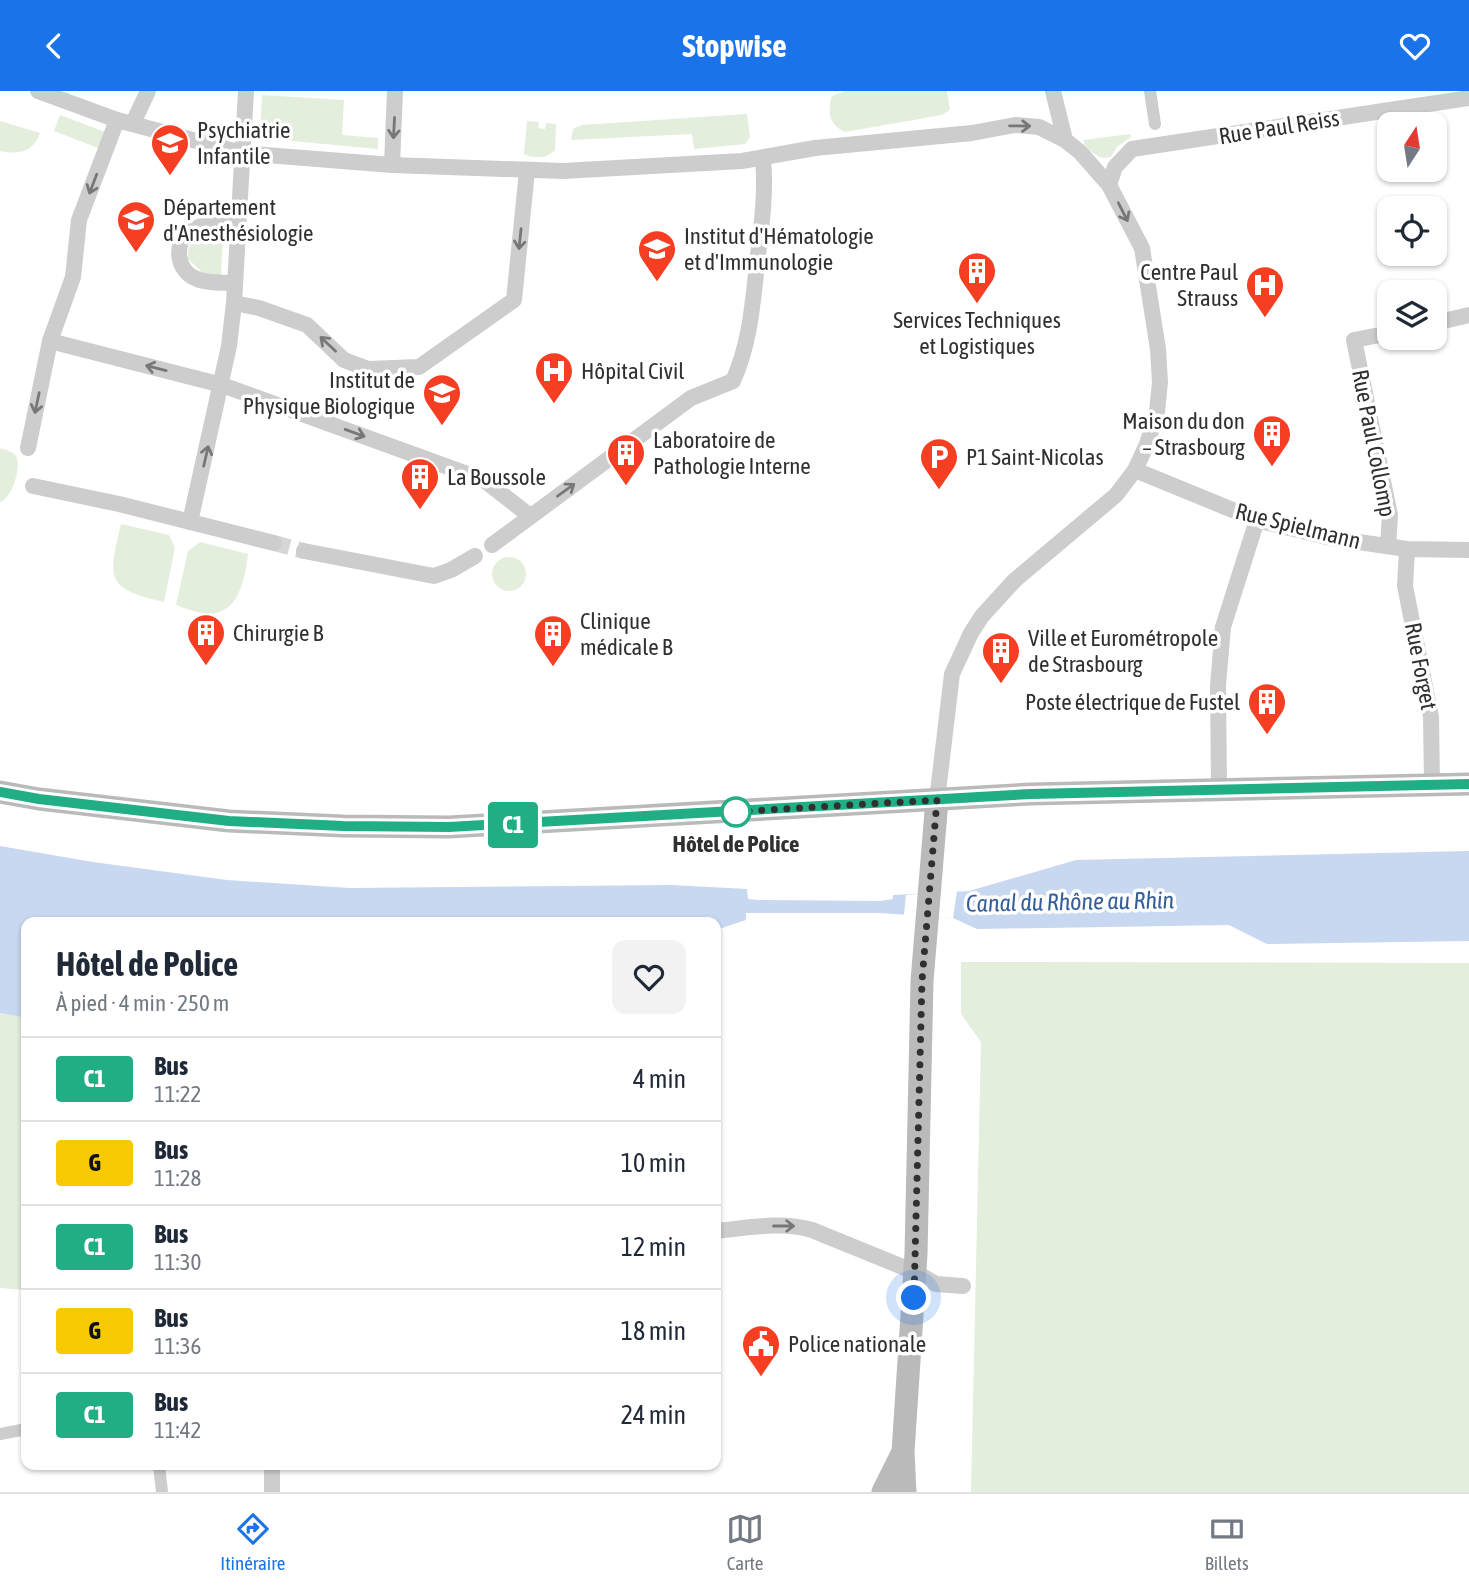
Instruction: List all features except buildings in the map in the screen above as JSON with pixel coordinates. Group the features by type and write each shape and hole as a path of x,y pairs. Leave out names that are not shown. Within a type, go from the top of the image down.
{"main road":[{"path":"0,792 52,801 229,821 435,827 522,825 937,800 1219,788 1469,784"},
{"path":"905,1492 903,1452 915,1272 921,1000 937,800"},
{"path":"883,1492 903,1452"}],"street":[{"path":"38,91 125,122 242,153 392,165 563,171 763,159 815,148 972,133 1015,125 1039,127 1080,152 1109,185 1142,248 1158,349 1160,382 1157,412 1135,470 1116,495 1015,580 982,616 971,633 951,674 937,800"},
{"path":"27,448 50,341 73,277 79,220 125,122 148,91"},
{"path":"190,522 222,385 234,303 246,91"},
{"path":"392,165 395,91"},
{"path":"1053,91 1065,141"},
{"path":"1150,91 1155,124"},
{"name":"Rue Paul Reiss","path":"1109,185 1115,167 1132,149 1469,98"},
{"path":"492,545 691,398 733,381 750,332 766,185 763,159"},
{"path":"234,303 259,308 307,325 344,360 368,369 419,367 514,300 527,171"},
{"path":"235,283 195,279 181,265 178,253 185,236 199,227 217,223 238,224"},
{"path":"1447,320 1469,315"},
{"name":"Rue Paul Collomp","path":"1377,336 1354,340 1390,515 1388,546"},
{"path":"50,341 222,385 484,480 530,516"},
{"name":"Rue Spielmann","path":"1135,470 1257,520 1331,538 1407,549 1469,550"},
{"path":"33,485 274,543"},
{"path":"1219,788 1219,650 1223,627 1257,520"},
{"name":"Rue Forget","path":"1407,549 1405,586 1431,717 1432,783"},
{"path":"304,551 434,576 475,556"},
{"path":"721,1231 798,1226 915,1272 936,1284 963,1286"},
{"path":"0,1434 21,1430"},
{"path":"160,1470 162,1492"},
{"path":"272,1470 272,1492"}],"green space":[{"path":"845,91 947,91 950,110 942,115 845,132 833,122 830,107 832,96"},
{"path":"262,95 344,100 342,135 378,138 378,149 260,138"},
{"path":"747,114 750,137 745,144 694,149 692,134 571,140 573,129 582,125"},
{"path":"60,115 105,132 98,148 54,131"},
{"path":"0,121 40,133 34,144 24,151 0,151"},
{"path":"527,121 539,122 538,128 545,129 546,123 556,124 555,150 552,153 540,157 524,154"},
{"path":"1130,134 1131,137 1117,147 1111,157 1102,158 1096,155 1088,149 1083,140"},
{"path":"211,231 223,231 221,277 202,272 188,259 189,248 194,240"},
{"path":"0,448 16,456 18,467 12,489 0,502"},
{"path":"121,524 169,535 175,548 164,602 131,592 121,586 116,578 113,569 114,557"},
{"path":"200,542 248,554 238,595 232,604 215,613 189,610 176,605 188,551"},
{"path":"509,557 521,562 526,574 521,586 509,591 497,586 492,574 497,562"},
{"path":"961,962 1469,963 1469,1492 971,1492 981,1042 961,1014"},
{"path":"0,1013 21,1017 21,1290 0,1288"}],"water":[{"name":"Canal du Rhône au Rhin","path":"0,846 227,880 350,888 672,885 747,889 748,899 758,900 880,901 893,899 893,895 969,891 1076,860 1469,851 1469,941 1267,944 1229,925 977,929 953,918 880,913 746,913 746,920 721,928 721,917 21,917 21,1017 0,1013"}],"pier":[{"path":"957,891 953,918 904,915 906,895"}],"tunnel":[{"path":"274,543 304,551"}],"bus line":[{"name":"C1","path":"0,792 229,821 449,827 522,825 1031,794 1469,784"}],"place":[{"name":"Psychiatrie Infantile","path":"170,177"},
{"name":"Département d'Anesthésiologie","path":"136,254"},
{"name":"Institut d'Hématologie et d'Immunologie","path":"657,283"},
{"name":"Services Techniques et Logistiques","path":"977,305"},
{"name":"Centre Paul Strauss","path":"1265,319"},
{"name":"Hôpital Civil","path":"554,405"},
{"name":"Institut de Physique Biologique","path":"442,427"},
{"name":"Maison du don – Strasbourg","path":"1272,468"},
{"name":"Laboratoire de Pathologie Interne","path":"626,487"},
{"name":"P1 Saint-Nicolas","path":"939,491"},
{"name":"La Boussole","path":"420,511"},
{"name":"Chirurgie B","path":"206,667"},
{"name":"Clinique médicale B","path":"553,668"},
{"name":"Ville et Eurométropole de Strasbourg","path":"1001,685"},
{"name":"Poste électrique de Fustel","path":"1267,736"},
{"name":"Hôtel de Police","path":"736,812"},
{"name":"Police nationale","path":"761,1378"}],"route":[{"path":"736,812 730,812 937,800 922,981 914,1298"}]}
